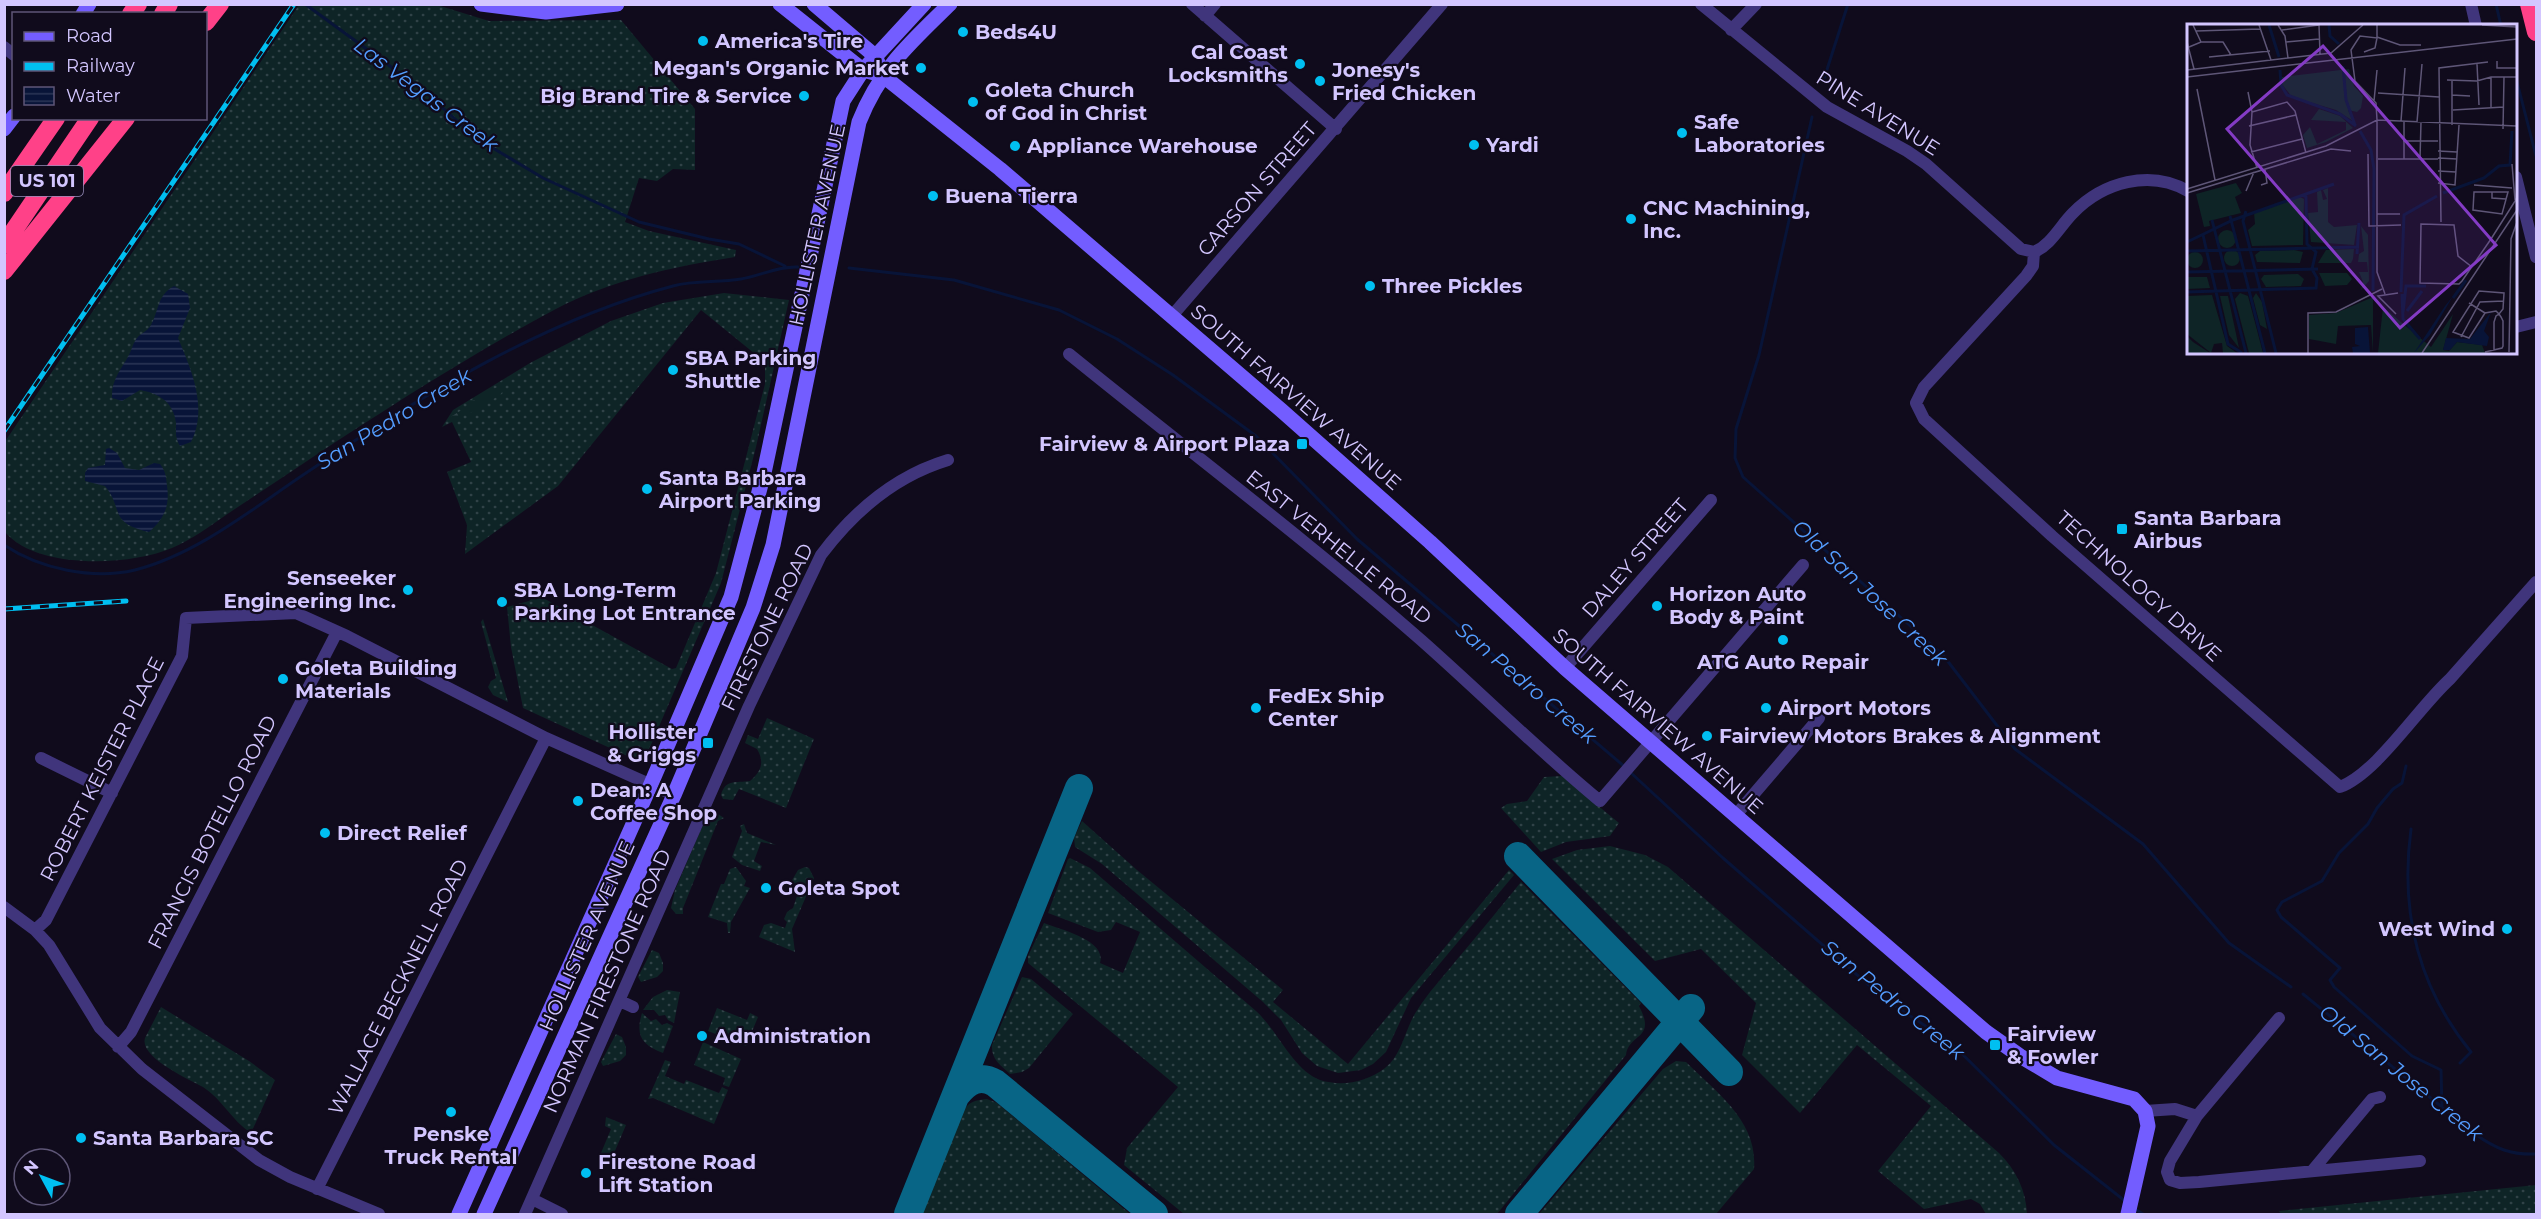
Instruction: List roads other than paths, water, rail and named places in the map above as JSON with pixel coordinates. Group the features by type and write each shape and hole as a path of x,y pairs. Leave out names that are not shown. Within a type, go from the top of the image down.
{"highway":[{"path":"207,20 219,4"},
{"path":"2529,4 2536,32"},
{"name":"US 101","path":"4,193 56,120"},
{"name":"US 101","path":"4,245 89,120"},
{"path":"4,271 124,120"}],"main road":[{"path":"481,4 546,12 617,4"},
{"name":"SOUTH FAIRVIEW AVENUE","path":"780,4 863,70 882,75 981,153 1370,488 1565,669 1992,1037 2057,1078 2128,1097 2138,1102 2145,1111"},
{"path":"814,4 875,56 882,75"},
{"name":"HOLLISTER AVENUE","path":"459,1215 651,784 731,597 742,565 767,462 843,101 863,70 924,4"},
{"name":"HOLLISTER AVENUE","path":"484,1215 674,795 753,608 773,545 837,240 855,139 866,106 882,75 950,4"},
{"path":"2128,1215 2148,1126 2145,1111"}],"street":[{"path":"1192,4 1336,129"},
{"path":"1205,16 1215,4"},
{"name":"PINE AVENUE","path":"1701,4 1827,107 1884,137 1926,164 2022,249 2034,252"},
{"path":"1731,30 1756,4"},
{"path":"2471,4 2476,24"},
{"name":"CARSON STREET","path":"1171,317 1336,129 1440,5"},
{"path":"2034,252 2046,244 2074,212 2087,201 2116,185 2151,180 2166,181 2187,191"},
{"path":"2517,181 2536,257"},
{"name":"TECHNOLOGY DRIVE","path":"2034,252 2033,266 2026,276 1924,387 1918,395 1917,408 1924,419 2052,536 2340,788 2353,782 2370,765 2536,582"},
{"path":"2517,327 2536,322"},
{"name":"EAST VERHELLE ROAD","path":"1069,354 1286,526 1421,640 1600,801 1803,565"},
{"name":"FIRESTONE ROAD","path":"739,730 800,596 826,548 860,512 898,481 948,460"},
{"name":"DALEY STREET","path":"1565,669 1711,500"},
{"name":"ROBERT KEISTER PLACE","path":"35,930 46,920 182,656 186,618 296,613 337,632"},
{"path":"337,632 546,738 674,795"},
{"name":"FRANCIS BOTELLO ROAD","path":"118,1047 131,1032 337,632"},
{"path":"1734,816 1819,718"},
{"name":"NORMAN FIRESTONE ROAD","path":"525,1215 739,730"},
{"name":"WALLACE BECKNELL ROAD","path":"317,1189 546,738"},
{"path":"41,758 112,793"},
{"path":"4,907 35,930 61,963 100,1028 142,1069 259,1160 317,1189 379,1215"},
{"path":"620,1001 633,1007"},
{"path":"2279,1018 2197,1116 2168,1165 2169,1177 2175,1183 2420,1161"},
{"path":"2312,1171 2372,1099 2380,1097"},
{"path":"2145,1111 2175,1109 2197,1116"},
{"path":"532,1199 562,1215"}],"water":[{"path":"174,286 188,294 190,308 178,338 193,376 198,403 196,429 191,442 180,446 175,416 168,404 159,396 140,390 122,401 112,398 115,380 134,342 154,320 164,294"},
{"path":"109,448 117,453 125,468 139,470 154,463 160,464 163,470 168,493 167,506 159,522 149,532 122,520 105,486 85,481 88,468 105,465 106,449"}],"waterway":[{"name":"Las Vegas Creek","path":"305,4 424,91 476,138 543,178 639,222 739,244 785,266"},
{"name":"Old San Jose Creek","path":"1823,82 1848,4"},
{"path":"2496,4 2501,24"},
{"path":"2517,82 2536,156"},
{"name":"Old San Jose Creek","path":"1812,117 1759,355 1736,429 1735,458 1743,477 1943,655 2015,749 2143,844 2229,943 2291,987"},
{"name":"San Pedro Creek","path":"4,545 50,566 85,573 119,573 159,562 206,540 398,413 487,362 533,339 626,300 673,286 741,279 783,268 798,267"},
{"name":"San Pedro Creek","path":"849,268 954,280 1059,310 1117,339 1173,375 1256,436 1357,539 1625,767"},
{"path":"2406,766 2402,783 2393,789 2377,808 2368,824 2339,853 2322,881 2282,902 2277,910 2281,917 2340,968 2330,980 2334,987 2412,1056 2441,1070 2442,1108"},
{"name":"San Pedro Creek","path":"1630,772 1723,858 1886,1000 1950,1042 2054,1145 2125,1201"},
{"path":"2411,829 2408,889 2417,947 2438,1001 2471,1052 2460,1063"},
{"name":"Old San Jose Creek","path":"2303,994 2475,1134 2504,1150 2536,1154"},
{"name":"San Pedro Creek","path":"2135,1209 2143,1214"}],"railway":[{"path":"4,431 294,4"},
{"path":"4,609 126,601"}],"place":[{"name":"Beds4U","path":"963,32"},
{"name":"America's Tire","path":"703,41"},
{"name":"Cal Coast Locksmiths","path":"1300,64"},
{"name":"Megan's Organic Market","path":"921,68"},
{"name":"Jonesy's Fried Chicken","path":"1320,81"},
{"name":"Big Brand Tire & Service","path":"804,96"},
{"name":"Goleta Church of God in Christ","path":"973,102"},
{"name":"Safe Laboratories","path":"1682,133"},
{"name":"Yardi","path":"1474,145"},
{"name":"Appliance Warehouse","path":"1015,146"},
{"name":"Buena Tierra","path":"933,196"},
{"name":"CNC Machining, Inc.","path":"1631,219"},
{"name":"Three Pickles","path":"1370,286"},
{"name":"SBA Parking Shuttle","path":"673,370"},
{"name":"Fairview & Airport Plaza","path":"1302,444"},
{"name":"Santa Barbara Airport Parking","path":"647,489"},
{"name":"Santa Barbara Airbus","path":"2122,529"},
{"name":"Senseeker Engineering Inc.","path":"408,590"},
{"name":"SBA Long-Term Parking Lot Entrance","path":"502,602"},
{"name":"Horizon Auto Body & Paint","path":"1657,606"},
{"name":"ATG Auto Repair","path":"1783,640"},
{"name":"Goleta Building Materials","path":"283,679"},
{"name":"FedEx Ship Center","path":"1256,708"},
{"name":"Airport Motors","path":"1766,708"},
{"name":"Fairview Motors Brakes & Alignment","path":"1707,736"},
{"name":"Hollister & Griggs","path":"708,743"},
{"name":"Dean: A Coffee Shop","path":"578,801"},
{"name":"Direct Relief","path":"325,833"},
{"name":"Goleta Spot","path":"766,888"},
{"name":"West Wind","path":"2507,929"},
{"name":"Administration","path":"702,1036"},
{"name":"Fairview & Fowler","path":"1995,1045"},
{"name":"Penske Truck Rental","path":"451,1112"},
{"name":"Santa Barbara SC","path":"81,1138"},
{"name":"Firestone Road Lift Station","path":"586,1173"}]}
